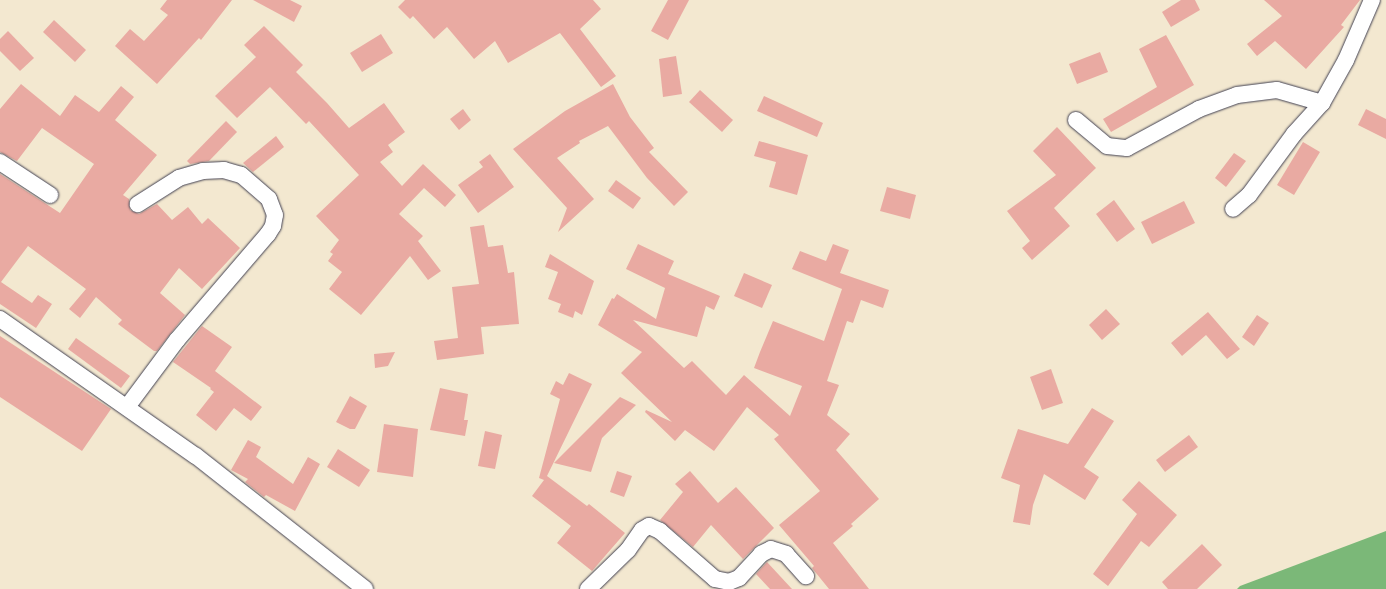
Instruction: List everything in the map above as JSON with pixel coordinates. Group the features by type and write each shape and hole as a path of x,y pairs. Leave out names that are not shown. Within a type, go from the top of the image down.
{"street":[{"path":"1233,209 1249,195 1294,134 1322,103 1346,60 1372,0"},
{"path":"1076,120 1107,146 1127,148 1198,109 1237,94 1277,90 1322,103"},
{"path":"0,162 50,195"},
{"path":"127,407 177,340 268,234 273,226 275,215 269,199 241,175 224,170 203,171 179,178 138,204"},
{"path":"0,318 196,456 366,589"},
{"path":"588,589 628,550 642,530 649,526 660,531 715,579 729,582 740,578 761,554 771,549 786,554 806,576"}],"green space":[{"path":"1386,531 1386,589 1237,589 1240,586"}],"building":[{"path":"167,0 232,0 201,40 199,38 157,84 115,46 130,29 144,41 168,15 160,9"},
{"path":"253,0 290,0 302,6 294,22"},
{"path":"405,0 593,0 601,9 580,29 616,76 601,87 560,33 508,63 495,41 474,59 447,27 434,39 413,16 410,19 398,7"},
{"path":"668,0 689,0 668,40 651,31"},
{"path":"1181,0 1195,0 1200,10 1171,27 1162,12"},
{"path":"1264,0 1360,0 1341,25 1344,27 1306,69 1275,41 1257,56 1247,44 1282,16"},
{"path":"54,20 86,50 75,62 43,32"},
{"path":"264,26 303,65 296,72 349,128 384,103 405,132 388,145 393,152 380,162 402,186 423,164 456,195 445,207 424,188 399,214 423,236 418,241 441,271 428,280 410,256 361,315 329,289 342,272 328,261 333,254 330,252 339,240 316,216 359,175 309,121 306,124 270,87 237,118 215,96 256,57 244,45"},
{"path":"8,31 34,58 20,71 0,51 0,39"},
{"path":"381,34 393,53 362,72 350,53"},
{"path":"1166,35 1194,85 1111,132 1103,119 1157,87 1139,49"},
{"path":"1100,52 1108,72 1077,84 1069,64"},
{"path":"676,56 682,94 663,97 659,59"},
{"path":"21,84 60,116 75,95 99,112 121,86 134,97 115,120 157,155 123,195 129,199 130,210 139,214 157,204 172,220 188,207 202,224 208,218 240,248 202,289 179,268 160,293 185,315 157,351 154,351 118,324 122,320 96,297 80,318 69,309 86,289 28,246 1,282 32,303 38,295 52,304 36,328 0,304 0,174 60,213 94,164 42,128 17,161 0,152 0,109"},
{"path":"613,84 630,117 654,148 649,152 688,192 674,206 647,178 608,126 579,141 580,143 557,158 594,199 558,232 567,208 513,149 565,111"},
{"path":"700,90 733,120 722,132 689,102"},
{"path":"764,96 823,123 817,137 757,111"},
{"path":"463,109 471,120 459,130 450,119"},
{"path":"1366,109 1386,119 1386,139 1358,125"},
{"path":"226,121 237,132 209,161 190,164 187,161"},
{"path":"1057,127 1096,168 1054,208 1070,226 1032,260 1022,248 1030,241 1007,211 1056,175 1033,151"},
{"path":"276,136 284,147 253,172 243,163"},
{"path":"759,141 808,155 797,195 769,187 776,162 754,156"},
{"path":"1303,142 1320,152 1294,195 1277,185"},
{"path":"1234,153 1246,161 1226,187 1215,178"},
{"path":"490,154 514,187 478,213 458,185 483,167 479,162"},
{"path":"616,180 641,198 633,209 608,191"},
{"path":"887,187 916,195 910,219 880,211"},
{"path":"1114,200 1135,229 1117,242 1096,214"},
{"path":"1184,201 1195,223 1152,244 1141,222"},
{"path":"484,225 488,247 503,245 508,273 514,272 519,324 481,327 484,354 437,360 434,341 458,338 452,287 479,284 470,227"},
{"path":"638,244 674,261 668,274 720,296 714,310 706,306 697,337 633,320 684,368 692,361 726,395 744,375 790,416 802,386 754,368 760,352 773,321 824,341 842,289 792,269 800,251 826,261 833,244 849,250 840,273 889,290 883,308 861,300 853,323 847,321 827,381 839,385 827,415 850,434 836,450 879,499 851,524 853,526 833,543 869,589 829,589 812,568 814,566 779,525 820,491 774,439 779,435 747,407 714,451 685,430 675,441 645,412 646,410 672,422 621,373 642,352 598,325 612,298 614,299 617,294 656,319 665,288 626,269"},
{"path":"550,254 594,281 582,315 575,311 573,318 558,312 561,304 548,299 558,272 545,267"},
{"path":"744,273 772,285 762,308 734,296"},
{"path":"1106,309 1120,324 1102,340 1089,325"},
{"path":"1208,312 1240,349 1227,359 1206,335 1182,356 1171,343"},
{"path":"1257,315 1269,323 1254,346 1242,337"},
{"path":"202,326 232,347 215,371 262,407 251,421 234,408 216,431 196,415 214,392 173,362"},
{"path":"0,336 111,409 82,451 0,397"},
{"path":"76,338 130,376 121,388 68,349"},
{"path":"395,352 388,366 375,368 374,354"},
{"path":"1051,369 1063,403 1042,410 1030,377"},
{"path":"569,373 592,384 547,476 587,506 589,504 625,533 592,571 557,543 571,526 532,496 544,480 539,478 560,399 550,394 556,381 563,385"},
{"path":"440,388 468,394 464,420 468,420 465,436 430,430"},
{"path":"350,396 367,406 355,429 350,429 336,422"},
{"path":"620,397 636,405 602,438 591,472 554,463"},
{"path":"1092,408 1114,421 1084,467 1099,477 1085,500 1044,474 1033,505 1030,525 1013,522 1020,485 1001,478 1018,429 1068,444"},
{"path":"384,424 418,429 413,477 377,472"},
{"path":"485,431 502,435 495,469 478,466"},
{"path":"1189,435 1198,447 1165,472 1156,460"},
{"path":"248,440 261,447 256,457 293,484 308,457 320,464 295,511 266,495 264,497 245,482 248,479 231,470"},
{"path":"338,449 370,470 359,487 327,467"},
{"path":"617,471 632,476 624,497 610,492"},
{"path":"690,471 718,503 736,487 774,528 743,559 711,525 693,547 660,520 683,492 675,484"},
{"path":"1139,481 1177,515 1149,547 1141,541 1108,586 1093,574 1137,514 1122,500"},
{"path":"1202,544 1222,565 1197,589 1168,589 1162,582"},
{"path":"767,562 792,589 770,589 756,574"}]}
